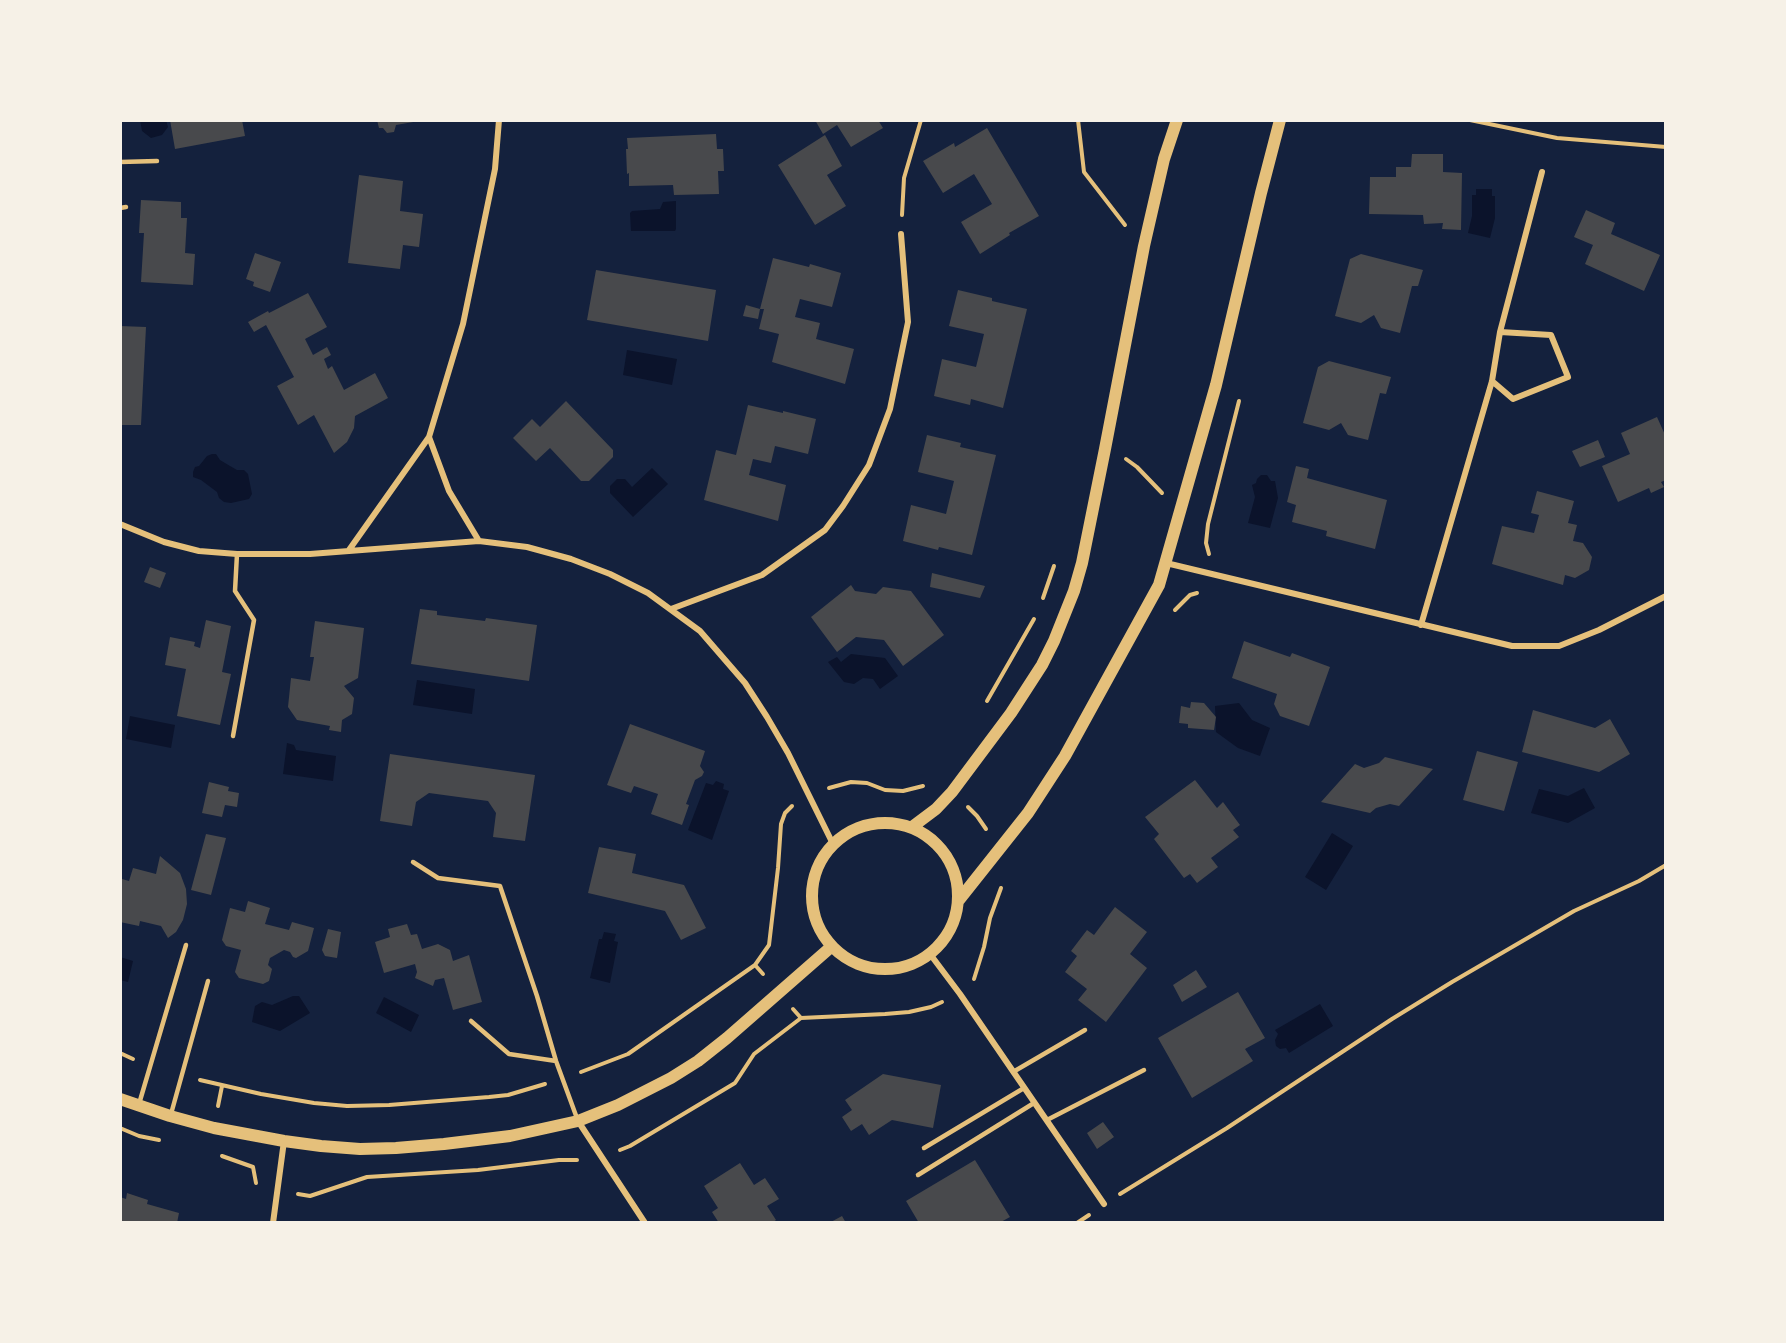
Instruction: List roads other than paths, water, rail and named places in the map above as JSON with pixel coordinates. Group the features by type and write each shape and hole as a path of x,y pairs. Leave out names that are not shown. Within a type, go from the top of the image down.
{"main road":[{"path":"912,827 936,809 952,792 1011,713 1042,665 1074,591 1082,563 1144,246 1164,159 1177,120"},
{"path":"959,900 1028,813 1065,756 1159,585 1216,385 1280,120"},
{"path":"891,822 912,827 932,839 947,856 957,877 959,900 955,921 945,940 930,954 911,965 890,969 869,968 849,960 831,947 818,928 812,906 812,884 819,862 833,844 850,831 870,824 891,822"},
{"path":"120,1098 170,1116 214,1128 284,1141 360,1149 444,1144 510,1136 578,1121 645,1093 698,1061 831,947"}],"street":[{"path":"349,550 429,437 463,324 495,169 499,120"},
{"path":"1421,625 1492,381 1500,332 1542,172"},
{"path":"671,609 762,576 825,530 869,465 890,409 908,322 901,234"},
{"path":"1492,381 1513,399 1568,377 1551,335 1500,332"},
{"path":"429,437 449,491 479,541"},
{"path":"120,524 164,542 200,551 237,554 310,554 479,541 527,547 571,559 610,574 639,588 700,632 745,683 788,753 833,844"},
{"path":"1166,564 1512,646 1559,646 1599,630 1666,596"},
{"path":"930,954 1104,1204"},
{"path":"578,1121 645,1223"},
{"path":"273,1223 284,1141"}],"lane":[{"path":"120,162 157,160"},
{"path":"233,736 254,620 235,591 237,554"},
{"path":"413,862 438,878 500,886 556,1061 578,1121"},
{"path":"139,1105 186,945"},
{"path":"170,1116 208,981"},
{"path":"471,1021 508,1054 556,1061"},
{"path":"1013,1072 1085,1030"},
{"path":"1047,1120 1144,1070"},
{"path":"924,1148 1024,1088"},
{"path":"918,1175 1034,1103"}],"water":[{"path":"140,120 166,120 168,127 162,135 151,138 142,131"},
{"path":"1476,189 1492,189 1492,196 1495,196 1495,218 1490,238 1468,233 1472,216 1472,195 1476,195"},
{"path":"676,201 675,231 631,231 630,213 632,211 660,209 663,202"},
{"path":"627,350 677,359 672,385 623,375"},
{"path":"212,454 216,454 220,460 248,474 252,494 249,499 231,503 224,502 219,498 217,492 193,477 195,467"},
{"path":"652,468 668,484 633,517 610,493 610,486 617,479 625,479 632,487"},
{"path":"1261,475 1267,475 1271,481 1275,481 1278,498 1270,528 1248,523 1255,497 1252,485"},
{"path":"851,654 885,658 898,676 880,689 873,679 863,678 854,684 844,682 828,662 837,657 841,662"},
{"path":"417,680 475,689 472,714 413,705"},
{"path":"1239,703 1252,720 1270,728 1260,756 1238,748 1216,732 1215,706"},
{"path":"130,716 175,725 171,748 126,739"},
{"path":"287,743 294,745 296,750 336,756 333,781 283,774"},
{"path":"716,781 724,784 723,789 729,791 712,840 688,830 706,783 713,785"},
{"path":"1584,788 1595,808 1568,823 1531,813 1539,789 1568,796"},
{"path":"1332,833 1353,846 1326,890 1305,877"},
{"path":"604,932 616,934 614,941 618,942 610,983 590,978 599,939 602,939"},
{"path":"120,957 133,961 128,982 120,980"},
{"path":"293,996 299,996 310,1013 280,1031 252,1022 255,1006 262,1002 272,1005"},
{"path":"384,997 419,1015 411,1032 376,1013"},
{"path":"1320,1004 1333,1026 1289,1053 1286,1048 1280,1049 1276,1046 1275,1040 1278,1034 1275,1030"}]}
